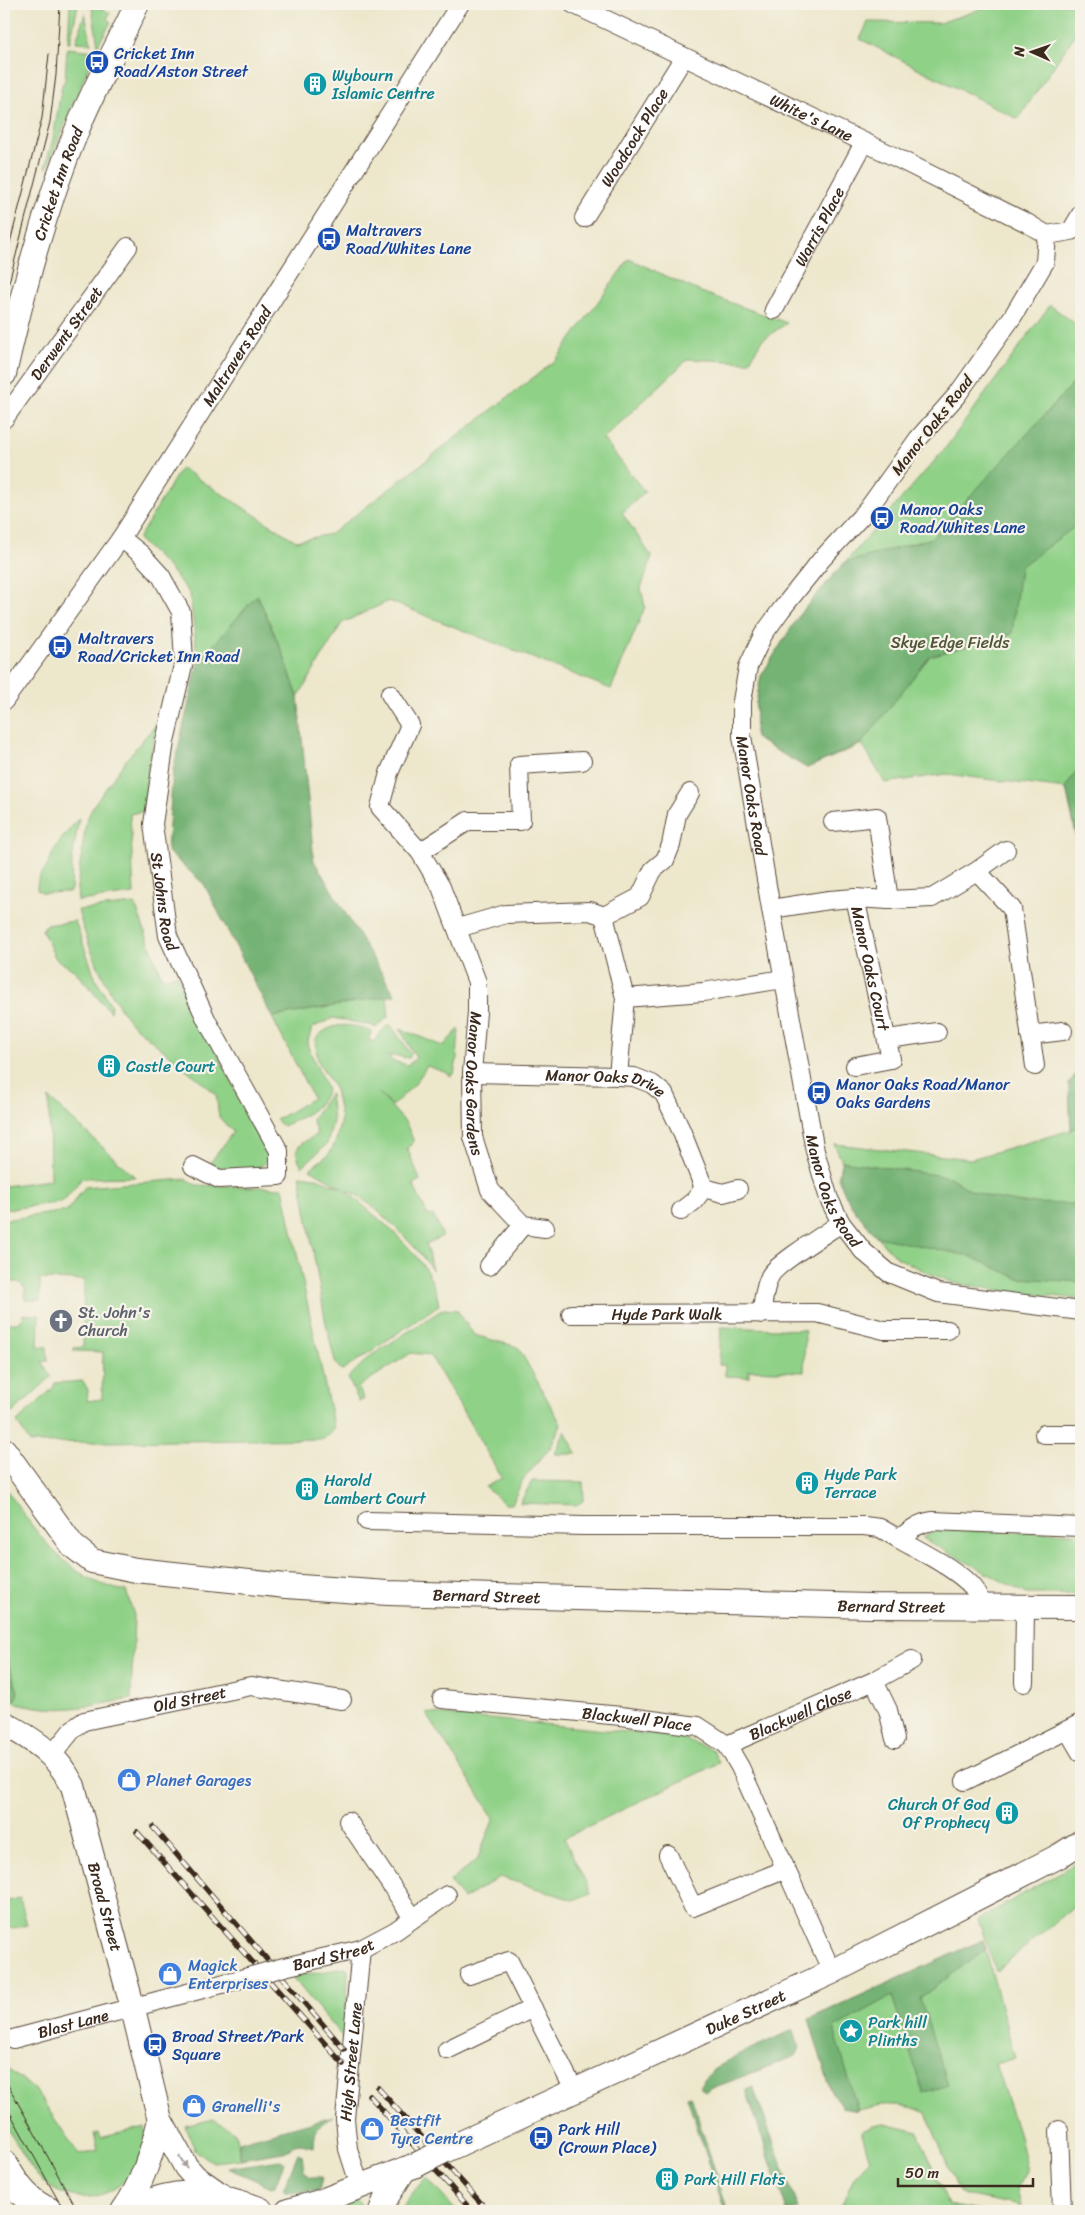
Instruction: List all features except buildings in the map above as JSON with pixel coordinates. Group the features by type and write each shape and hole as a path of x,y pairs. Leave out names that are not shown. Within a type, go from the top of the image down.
{"highway":[{"path":"4,2165 24,2194 33,2203 48,2211"},
{"path":"132,2211 156,2201 207,2195 224,2198 259,2211"}],"main road":[{"name":"Cricket Inn Road","path":"4,374 21,303 60,173 78,128 137,4"},
{"name":"Bernard Street","path":"4,1450 73,1546 92,1561 136,1570 286,1586 388,1594 1025,1608 1081,1607"},
{"name":"Broad Street","path":"4,1723 40,1745 52,1755 67,1774 78,1802 133,2009 160,2120 186,2167 195,2177 224,2198"},
{"name":"Duke Street","path":"288,2211 319,2202 410,2167 832,1972 1059,1856 1081,1842"},
{"name":"Broad Street","path":"123,2211 151,2155 160,2120"},
{"path":"381,2211 386,2198 410,2167"}],"street":[{"name":"Maltravers Road","path":"4,701 121,538 460,4"},
{"name":"White's Lane","path":"573,4 864,143 1027,223 1047,235"},
{"name":"Woodcock Place","path":"584,218 684,58"},
{"name":"Warris Place","path":"774,310 864,143"},
{"path":"1047,235 1076,236 1081,214"},
{"name":"Manor Oaks Road","path":"1047,235 1045,262 1013,316 957,395 918,439 867,510 821,560 780,610 763,635 748,667 742,701 742,736 783,979 815,1151 829,1199 841,1222 863,1251 889,1273 938,1293 1081,1311"},
{"name":"Derwent Street","path":"4,419 128,247"},
{"name":"St Johns Road","path":"121,538 141,554 161,576 182,612 184,661 165,741 153,824 168,936 207,1020 279,1151 279,1176 219,1179 193,1166"},
{"name":"Manor Oaks Gardens","path":"390,694 410,725 389,773 380,807 420,852 441,887 458,928 476,982 477,1012 472,1073 473,1137 490,1190 523,1225"},
{"path":"420,852 468,822 521,821 519,765 582,761"},
{"path":"458,928 506,914 590,911 604,916 640,897 654,870 665,860 671,845 677,814 690,793"},
{"name":"Manor Oaks Court","path":"833,822 876,818 889,900"},
{"name":"Manor Oaks Court","path":"771,909 854,898 889,900 932,898 977,871 1006,850"},
{"path":"977,871 1012,909 1035,1066"},
{"name":"Manor Oaks Court","path":"854,898 888,1039 891,1060 855,1066"},
{"path":"604,916 625,998 618,1076"},
{"path":"625,998 703,992 783,979"},
{"path":"1030,1035 1063,1031"},
{"name":"Manor Oaks Court","path":"888,1039 937,1032"},
{"name":"Manor Oaks Drive","path":"472,1073 618,1076 634,1078 652,1084 664,1094 681,1130 704,1188"},
{"path":"681,1211 694,1201 704,1188 723,1193 738,1189"},
{"path":"762,1314 763,1295 771,1274 841,1222"},
{"path":"489,1266 523,1225 546,1228"},
{"name":"Hyde Park Walk","path":"571,1314 817,1313 884,1330 948,1330"},
{"path":"1044,1434 1081,1434"},
{"path":"367,1521 584,1526 864,1526 880,1528 951,1569 978,1596 980,1607"},
{"path":"899,1539 921,1523 933,1521 1081,1527"},
{"path":"1024,1683 1025,1608"},
{"name":"Blackwell Close","path":"727,1745 874,1681 912,1660"},
{"path":"874,1681 888,1710 895,1739"},
{"name":"Old Street","path":"52,1755 73,1729 84,1721 251,1686 342,1700"},
{"name":"Blackwell Place","path":"442,1699 621,1716 698,1726 727,1745 740,1767 784,1870 832,1972"},
{"path":"965,1781 1075,1727 1081,1754"},
{"path":"348,1821 413,1918"},
{"path":"668,1855 693,1908 784,1870"},
{"name":"Bard Street","path":"133,2009 252,1976 361,1949 395,1931 447,1895"},
{"name":"High Street Lane","path":"356,2174 345,2134 345,2119 361,1949"},
{"path":"469,1975 508,1961 574,2090"},
{"path":"447,2050 533,2008"},
{"name":"Blast Lane","path":"13,2038 133,2009"},
{"path":"1059,2130 1062,2211"}],"green space":[{"path":"70,4 101,4 99,7 110,13 107,19 111,22 98,45 92,7 78,5 70,42 68,42"},
{"path":"997,4 1081,4 1081,26 1018,119 860,39 868,22 939,23"},
{"path":"85,13 91,43 76,42"},
{"path":"67,48 95,51 47,168 45,167 53,139 62,85 65,80"},
{"path":"629,259 701,292 787,323 762,340 749,362 688,359 603,439 645,492 622,513 652,557 641,588 645,607 611,689 389,601 342,623 298,697 284,656 258,596 198,663 190,594 168,567 138,539 181,468 296,541 331,534 556,360"},
{"name":"Skye Edge Fields","path":"1050,305 1081,328 1081,858 1066,789 946,774 885,783 862,744 807,768 755,738 756,703 761,676 800,614 944,450"},
{"path":"1081,375 1081,522 1020,567 1012,634 930,656 862,743 807,768 755,738 756,703 761,676 800,614 844,563 932,538"},
{"path":"257,595 284,656 298,697 314,861 395,995 272,1017 204,884 167,851 173,771 198,663"},
{"path":"158,722 148,768 144,811 130,814 134,894 78,901 77,887 86,822 93,806 129,756"},
{"path":"1081,764 1081,856 1066,787"},
{"path":"79,818 72,859 70,892 43,893 37,889 40,876 58,843"},
{"path":"135,904 162,978 177,974 270,1156 256,1170 235,1175 221,1175 207,1167 233,1132 219,1117 216,1094 133,1025 107,986 87,939 78,910"},
{"path":"75,921 96,980 111,1005 110,1012 75,971 56,959 42,930 46,925"},
{"path":"387,996 389,1016 376,1028 370,1025 333,1018 312,1028 307,1044 327,1090 315,1108 283,1126 276,1120 313,1098 272,1017"},
{"path":"390,1024 411,1054 409,1058 388,1056 392,1061 408,1065 416,1058 400,1029 443,1046 459,1029 454,1074 451,1076 427,1066 415,1084 392,1106 379,1093 406,1123 414,1142 407,1148 420,1180 413,1184 428,1216 433,1215 443,1236 426,1244 432,1270 416,1249 393,1225 367,1203 346,1190 403,1241 426,1271 434,1287 439,1305 342,1371 335,1362 325,1319 300,1175 314,1177 344,1189 310,1169 329,1154 336,1141 341,1119 335,1090 318,1061 315,1040 327,1029 349,1026 372,1032 368,1039 374,1042 379,1034"},
{"path":"1081,1066 1081,1299 1011,1292 954,1283 926,1272 896,1257 852,1206 838,1178 842,1161 834,1144 971,1159 1071,1130 1069,1084"},
{"path":"1081,1066 1081,1125 1071,1130 1069,1084"},
{"path":"330,1093 333,1121 327,1144 302,1167 297,1150 301,1144 317,1134 312,1120"},
{"path":"49,1098 135,1177 82,1178 65,1199 59,1202 4,1210 4,1186 50,1180"},
{"path":"842,1161 950,1177 970,1190 989,1197 1022,1203 1081,1204 1081,1282 1018,1278 969,1256 877,1237 849,1202 844,1192 840,1171"},
{"path":"186,1179 196,1185 283,1188 334,1429 324,1439 30,1443 17,1422 53,1388 55,1383 83,1381 88,1390 87,1401 102,1399 103,1352 74,1351 74,1348 83,1347 84,1280 40,1279 40,1300 25,1300 25,1288 19,1282 4,1282 4,1220 67,1211 85,1187"},
{"path":"443,1309 457,1310 474,1335 518,1347 561,1424 550,1448 522,1481 512,1504 505,1504 485,1487 502,1478 430,1355 411,1353 358,1387 364,1399 359,1402 348,1378 369,1357"},
{"path":"23,1314 39,1315 38,1346 47,1347 48,1361 42,1362 51,1377 11,1414 4,1403 4,1323 17,1323 23,1319"},
{"path":"721,1327 805,1330 804,1372 749,1370 749,1377 725,1376 725,1365 719,1365"},
{"path":"565,1431 577,1454 555,1454"},
{"path":"532,1481 583,1482 584,1500 577,1505 520,1503"},
{"path":"4,1486 41,1537 70,1566 105,1586 126,1591 134,1615 131,1699 59,1709 14,1702 18,1692 4,1650"},
{"path":"937,1530 1081,1533 1081,1594 1026,1594 922,1538"},
{"path":"4,1650 18,1692 14,1702 4,1697"},
{"path":"426,1713 679,1737 713,1750 719,1763 564,1838 591,1893 573,1900 500,1877 463,1899 450,1881 477,1860 494,1818"},
{"path":"1081,1860 1081,1901 996,1971 978,1920"},
{"path":"20,1898 27,1925 4,1930 4,1902"},
{"path":"983,1940 1015,2058 995,2064 1018,2132 1027,2171 1017,2188 1021,2206 965,2195 959,2192 926,2113 894,2105 860,2109 843,2108 831,2091 809,2019"},
{"path":"983,1940 985,1950 920,1998 948,2085 923,2093 892,1996 834,2028 858,2111 843,2108 831,2091 809,2019"},
{"path":"344,1968 348,1970 345,2040 292,1977"},
{"path":"793,2030 800,2048 796,2056 705,2091 699,2086 713,2070 737,2055"},
{"path":"4,2066 36,2091 79,2155 98,2150 94,2134 98,2133 100,2138 145,2127 144,2144 139,2160 119,2186 105,2193 89,2197 72,2196 55,2190 38,2176 5,2123 2,2107"},
{"path":"753,2087 798,2208 787,2211 746,2090"},
{"path":"691,2096 728,2211 725,2211 687,2097"},
{"path":"333,2116 318,2128 314,2147 301,2144 294,2145 289,2151 241,2159 238,2142"},
{"path":"214,2119 235,2133 241,2159 213,2162 195,2150 185,2126"},
{"path":"881,2123 918,2132 948,2205 978,2211 839,2211 855,2175 870,2160 861,2131"},
{"path":"298,2153 302,2155 304,2172 311,2177 322,2177 319,2191 286,2193 283,2190"},
{"path":"280,2160 284,2163 274,2188 227,2168"},
{"path":"426,2177 456,2211 401,2211 410,2196"},
{"path":"357,2200 368,2211 327,2211"}],"tram line":[{"path":"4,302 50,122 56,75 60,4"},
{"path":"4,266 42,118 49,54"},
{"path":"4,2078 78,2211"},
{"path":"4,2102 64,2211"}],"railway":[{"path":"153,1827 344,2049"},
{"path":"137,1832 343,2064"},
{"path":"378,2088 488,2211"},
{"path":"369,2095 472,2211"}],"place":[{"name":"Cricket Inn Road/Aston Street","path":"97,62"},
{"name":"Wybourn Islamic Centre","path":"315,84"},
{"name":"Maltravers Road/Whites Lane","path":"329,239"},
{"name":"Manor Oaks Road/Whites Lane","path":"882,518"},
{"name":"Maltravers Road/Cricket Inn Road","path":"60,647"},
{"name":"Castle Court","path":"109,1066"},
{"name":"Manor Oaks Road/Manor Oaks Gardens","path":"819,1093"},
{"name":"St. John's Church","path":"61,1321"},
{"name":"Hyde Park Terrace","path":"807,1483"},
{"name":"Harold Lambert Court","path":"307,1489"},
{"name":"Planet Garages","path":"129,1780"},
{"name":"Church Of God Of Prophecy","path":"1007,1813"},
{"name":"Magick Enterprises","path":"170,1974"},
{"name":"Park hill Plinths","path":"851,2031"},
{"name":"Broad Street/Park Square","path":"155,2045"},
{"name":"Granelli's","path":"194,2106"},
{"name":"Bestfit Tyre Centre","path":"372,2129"},
{"name":"Park Hill (Crown Place)","path":"541,2138"},
{"name":"Park Hill Flats","path":"667,2179"}]}
